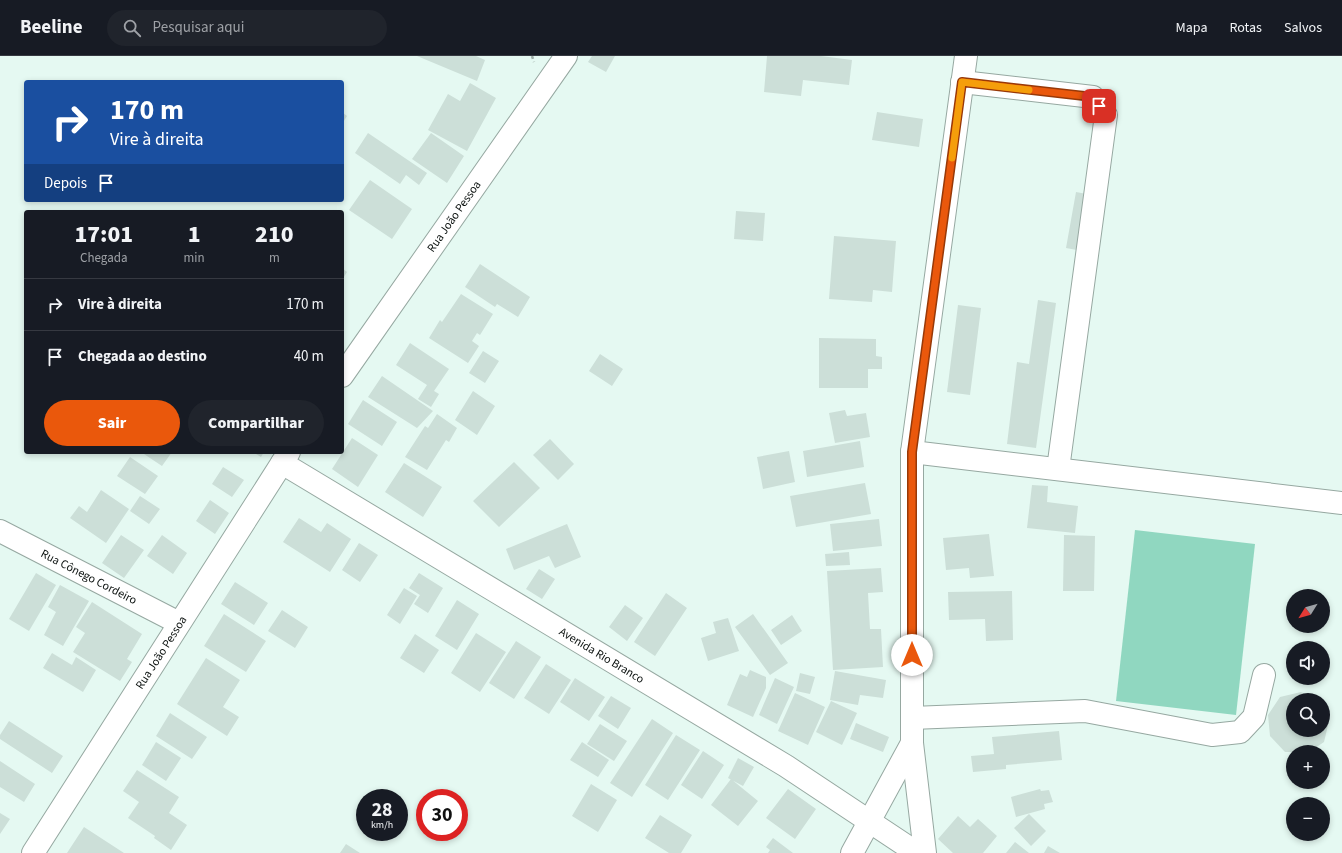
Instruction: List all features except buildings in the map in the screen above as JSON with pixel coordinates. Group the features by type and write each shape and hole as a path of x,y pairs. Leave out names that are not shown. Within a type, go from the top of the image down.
{"street":[{"name":"Rua João Pessoa","path":"344,373 566,56"},
{"path":"925,853 912,743 912,452 966,56"},
{"path":"962,82 1093,97 1106,115 1058,469"},
{"path":"912,452 1342,503"},
{"name":"Rua João Pessoa","path":"33,853 285,457"},
{"name":"Avenida Rio Branco","path":"285,457 786,766 917,853"},
{"name":"Rua Cônego Cordeiro","path":"0,531 179,623"},
{"path":"912,718 1085,711 1212,735 1240,732 1254,717 1264,675"},
{"path":"852,853 912,743"}],"green space":[{"path":"1135,530 1255,544 1236,715 1116,701"}],"slow traffic":[{"path":"952,158 962,82 1029,90"}],"route":[{"path":"912,655 912,452 962,82 1093,97 1099,106"}]}
